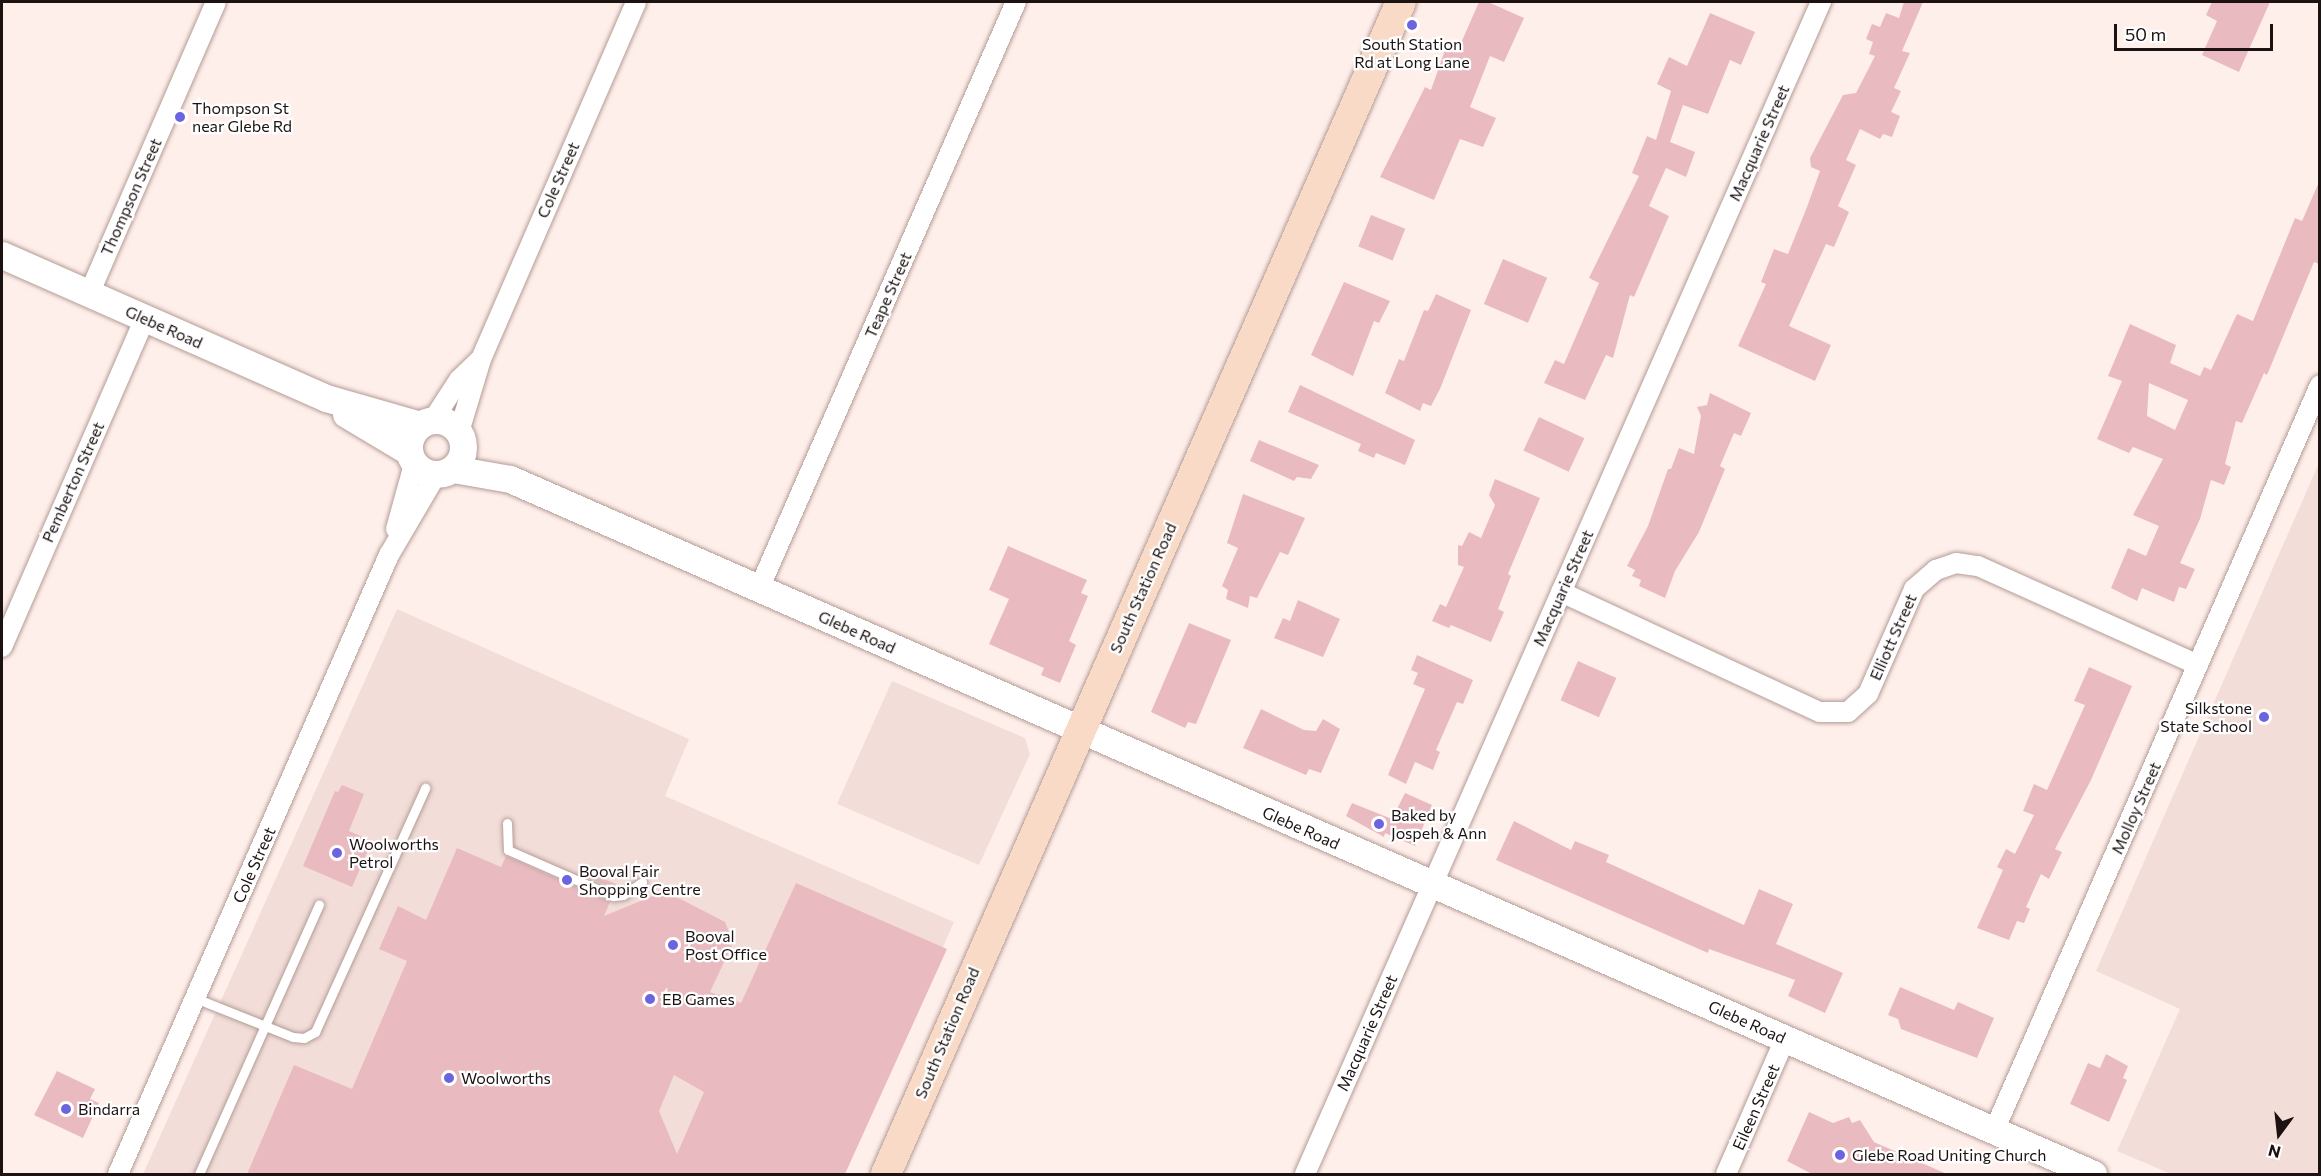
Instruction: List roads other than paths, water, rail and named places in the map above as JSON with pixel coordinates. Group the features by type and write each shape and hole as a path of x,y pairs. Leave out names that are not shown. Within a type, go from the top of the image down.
{"main road":[{"name":"South Station Road","path":"886,1174 1401,2"}],"street":[{"name":"Thompson Street","path":"89,294 216,2"},
{"name":"Cole Street","path":"461,438 481,359 636,2"},
{"name":"Teape Street","path":"759,589 1016,2"},
{"name":"Macquarie Street","path":"1305,1174 1821,2"},
{"name":"Glebe Road","path":"2,255 326,398 428,464 510,479 2094,1174"},
{"name":"Pemberton Street","path":"2,646 145,318"},
{"name":"Cole Street","path":"427,422 459,380 481,359"},
{"name":"Molloy Street","path":"1994,1131 2319,385"},
{"name":"Glebe Road","path":"326,398 427,422"},
{"path":"427,422 448,422 461,438 463,453 428,464 411,436 427,422"},
{"name":"Glebe Road","path":"461,438 510,479"},
{"name":"Cole Street","path":"118,1174 428,464"},
{"name":"Elliott Street","path":"1561,592 1820,712 1848,712 1868,694 1914,589 1936,570 1956,563 1978,566 2198,665"},
{"name":"Eileen Street","path":"1726,1174 1785,1039"}],"lane":[{"path":"195,998 293,1037 304,1038 315,1032 425,788"},
{"path":"507,824 508,850 613,896 622,895 642,882"},
{"path":"199,1174 319,905"}],"place":[{"name":"South Station Rd at Long Lane","path":"1412,25"},
{"name":"Thompson St near Glebe Rd","path":"180,117"},
{"name":"Silkstone State School","path":"2264,717"},
{"name":"Baked by Jospeh & Ann","path":"1379,824"},
{"name":"Woolworths Petrol","path":"337,853"},
{"name":"Booval Fair Shopping Centre","path":"567,880"},
{"name":"Booval Post Office","path":"673,945"},
{"name":"EB Games","path":"650,999"},
{"name":"Woolworths","path":"449,1078"},
{"name":"Bindarra","path":"66,1109"},
{"name":"Glebe Road Uniting Church","path":"1840,1155"}]}
